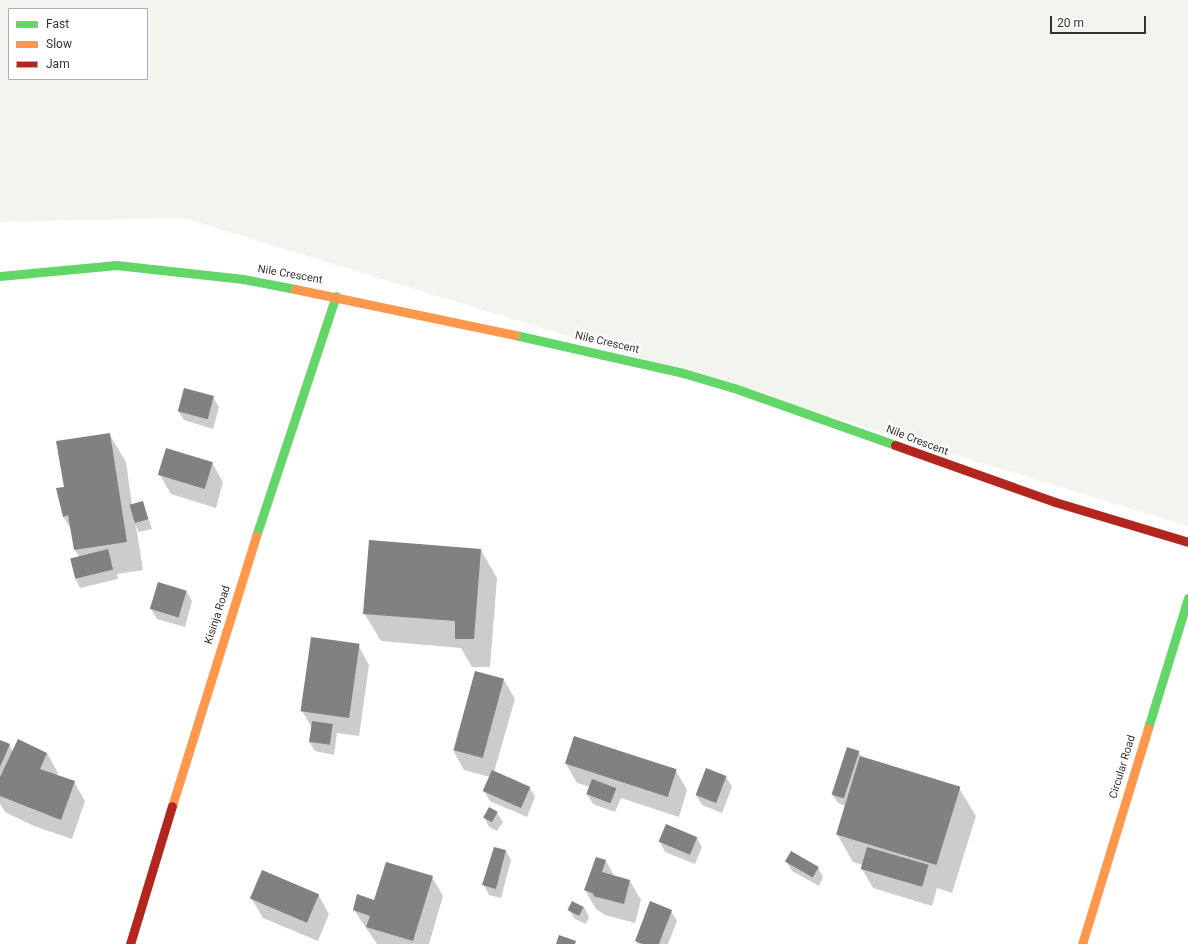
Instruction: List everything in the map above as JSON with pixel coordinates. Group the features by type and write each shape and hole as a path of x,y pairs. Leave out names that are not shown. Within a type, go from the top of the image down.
{"street":[{"name":"Nile Crescent","path":"0,276 116,265 243,279 336,296 690,375 812,414 944,464 1055,502 1188,542"},
{"name":"Kisinja Road","path":"130,944 233,606 336,296"},
{"name":"Circular Road","path":"1082,944 1188,598"}],"shaded area":[{"path":"0,0 1188,0 1188,526 183,218 0,222"}],"building":[{"path":"184,388 214,396 208,419 178,411"},
{"path":"110,433 127,542 74,550 68,515 63,517 56,488 64,487 56,441"},
{"path":"166,448 213,462 205,489 158,475"},
{"path":"143,501 148,519 135,523 130,505"},
{"path":"369,540 481,549 474,639 455,639 455,621 363,614"},
{"path":"108,549 113,569 75,579 70,558"},
{"path":"158,582 187,591 179,618 150,609"},
{"path":"311,637 360,644 349,718 301,711"},
{"path":"475,671 504,679 483,758 454,750"},
{"path":"312,721 333,724 330,745 309,742"},
{"path":"574,736 677,769 668,797 565,764"},
{"path":"18,739 47,753 40,769 75,781 61,820 0,796 0,777"},
{"path":"0,740 10,744 0,767"},
{"path":"847,747 859,751 844,799 832,795"},
{"path":"860,756 960,787 936,865 836,834"},
{"path":"706,768 727,776 716,803 696,795"},
{"path":"492,770 530,787 521,808 483,791"},
{"path":"592,779 616,788 611,803 586,794"},
{"path":"489,807 498,812 492,822 483,817"},
{"path":"666,824 697,837 690,855 659,841"},
{"path":"494,847 506,850 496,889 482,885"},
{"path":"867,847 929,865 922,887 861,869"},
{"path":"791,851 819,867 813,877 785,861"},
{"path":"596,857 606,860 602,872 630,880 624,904 593,896 594,894 584,890"},
{"path":"386,862 433,876 413,941 366,927 370,916 353,910 357,894 374,900"},
{"path":"262,870 319,894 307,923 250,899"},
{"path":"572,901 584,907 579,916 567,910"},
{"path":"650,901 672,910 659,944 643,944 635,941"},
{"path":"559,935 576,941 575,944 556,944"}],"traffic: fast":[{"path":"0,276 116,265 243,279 295,289"},
{"path":"256,536 336,296"},
{"path":"515,335 683,373 734,388 895,445"},
{"path":"1148,728 1188,598"}],"traffic: slow":[{"path":"295,289 515,335"},
{"path":"172,806 256,536"},
{"path":"1082,944 1148,728"}],"traffic: jam":[{"path":"895,445 1055,502 1188,542"},
{"path":"130,944 172,806"}]}
